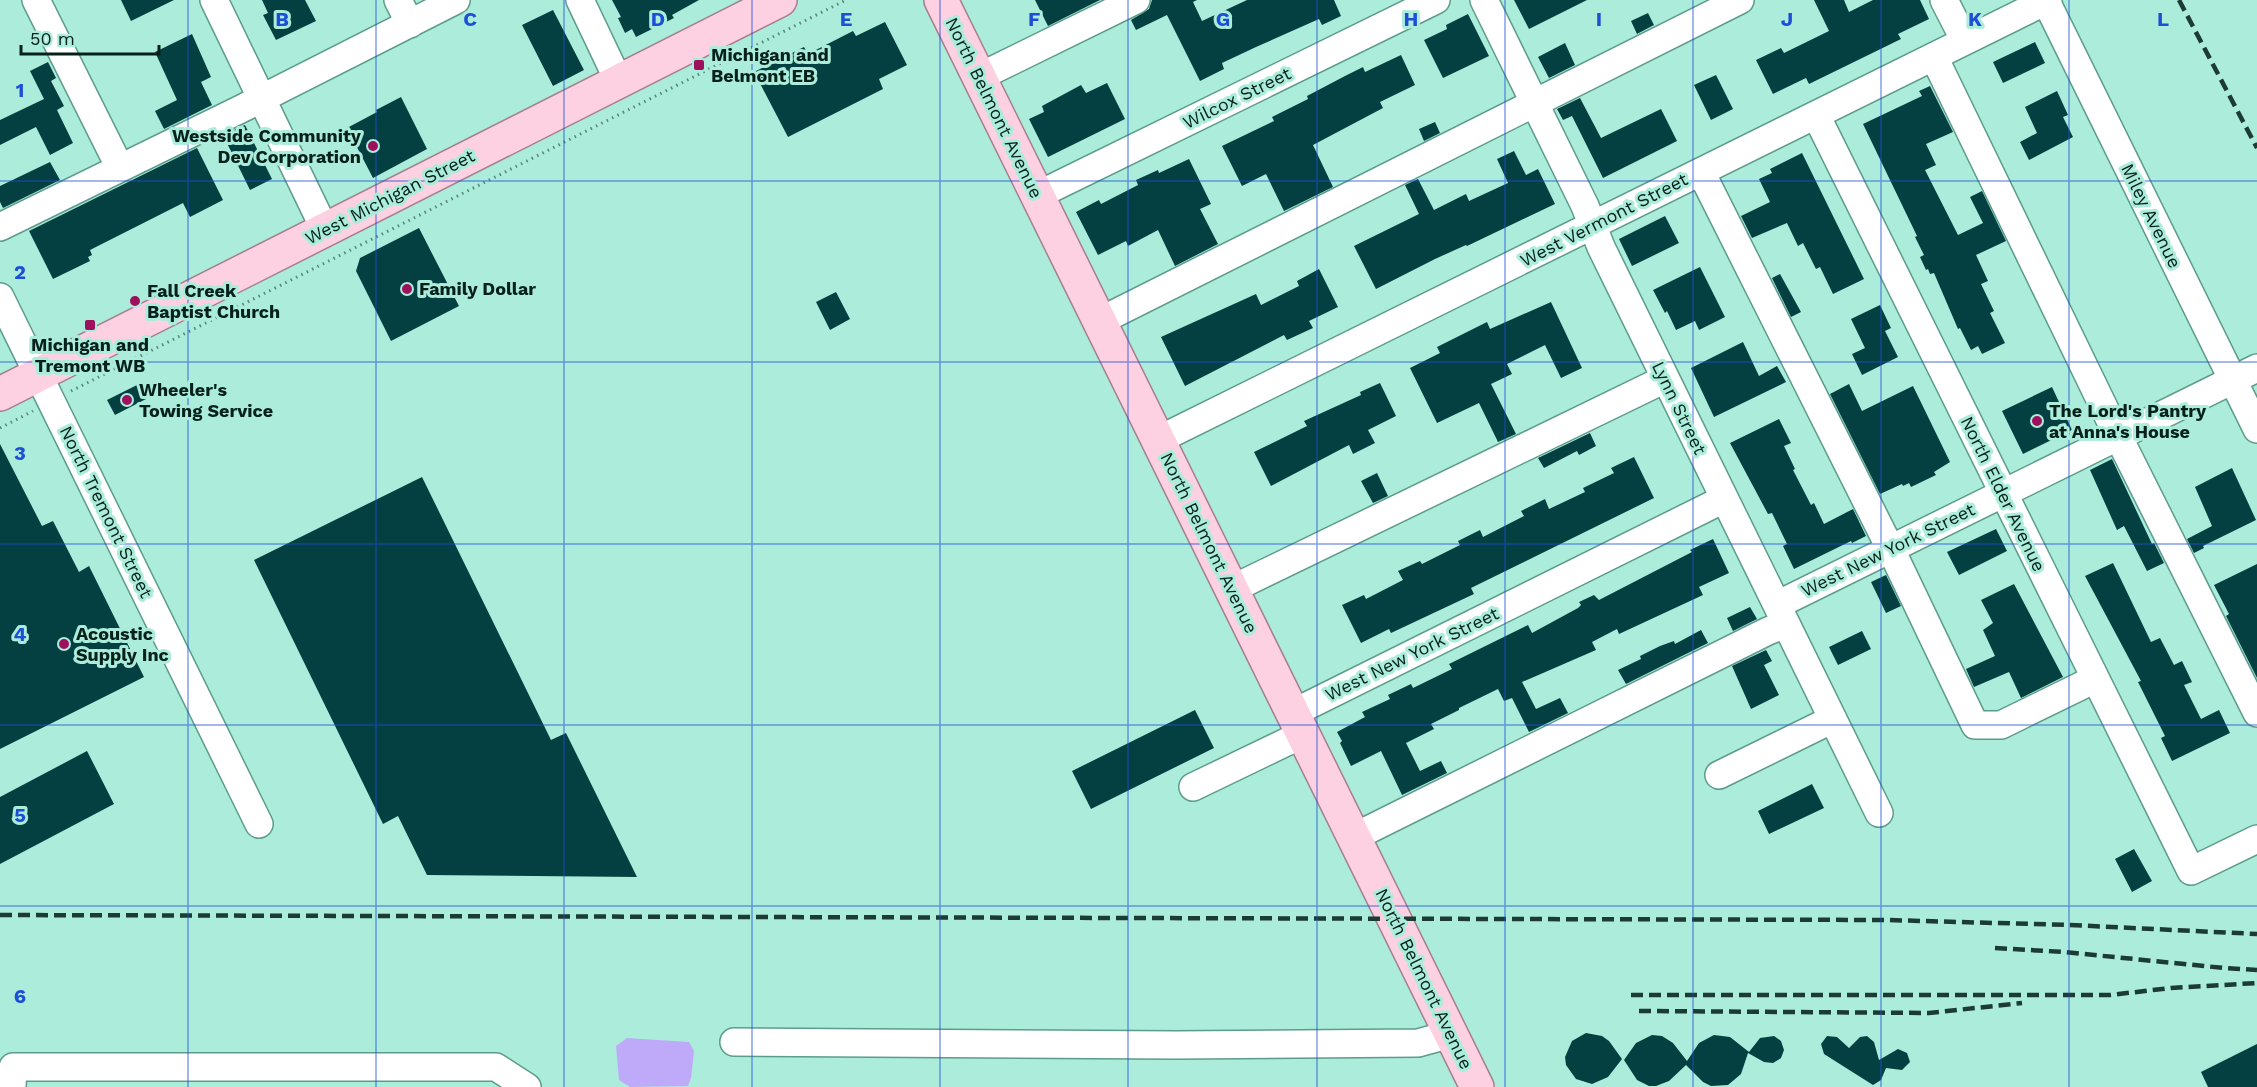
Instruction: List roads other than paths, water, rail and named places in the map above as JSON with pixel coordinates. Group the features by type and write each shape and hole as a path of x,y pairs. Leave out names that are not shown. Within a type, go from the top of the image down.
{"main road":[{"name":"West Michigan Street","path":"0,394 780,0"},
{"name":"North Belmont Avenue","path":"941,0 1477,1087"}],"street":[{"path":"36,0 120,168"},
{"path":"214,0 326,230"},
{"path":"0,227 262,98 404,12 456,0"},
{"path":"579,0 619,82"},
{"path":"979,77 1136,0"},
{"name":"Wilcox Street","path":"1038,195 1436,0"},
{"name":"Lynn Street","path":"1484,0 1585,206 1601,247 1665,379 1879,813"},
{"path":"1100,321 1740,0"},
{"path":"1944,0 1965,41"},
{"name":"West Vermont Street","path":"1158,440 2047,1"},
{"name":"Miley Avenue","path":"2047,1 2257,429"},
{"path":"1934,57 2118,436 2257,713"},
{"name":"North Elder Avenue","path":"1816,115 2191,871 2257,839"},
{"path":"1701,172 1890,549 1975,725 2001,725 2095,679"},
{"name":"North Tremont Street","path":"0,297 260,824"},
{"name":"West New York Street","path":"1354,837 1758,636 1781,615 1890,549 2257,368"},
{"path":"1232,589 1665,379"},
{"name":"West New York Street","path":"1194,787 1298,723 1725,499"},
{"path":"1719,775 1833,719"},
{"path":"734,1042 1176,1045 1418,1043 1451,1034"},
{"path":"12,1087 13,1067 127,1066 496,1067 526,1087"}],"railway":[{"path":"2179,0 2257,148"},
{"path":"0,915 1886,920 2070,925 2257,934"},
{"path":"1995,948 2257,970"},
{"path":"1631,995 2110,995 2171,988 2257,983"},
{"path":"1639,1011 1929,1013 2022,1003"}],"place":[{"name":"Michigan and Belmont EB","path":"699,65"},
{"name":"Westside Community Dev Corporation","path":"373,146"},
{"name":"Family Dollar","path":"407,289"},
{"name":"Fall Creek Baptist Church","path":"135,301"},
{"name":"Michigan and Tremont WB","path":"90,325"},
{"name":"Wheeler's Towing Service","path":"127,400"},
{"name":"The Lord's Pantry at Anna's House","path":"2037,421"},
{"name":"Acoustic Supply Inc","path":"64,644"}]}
